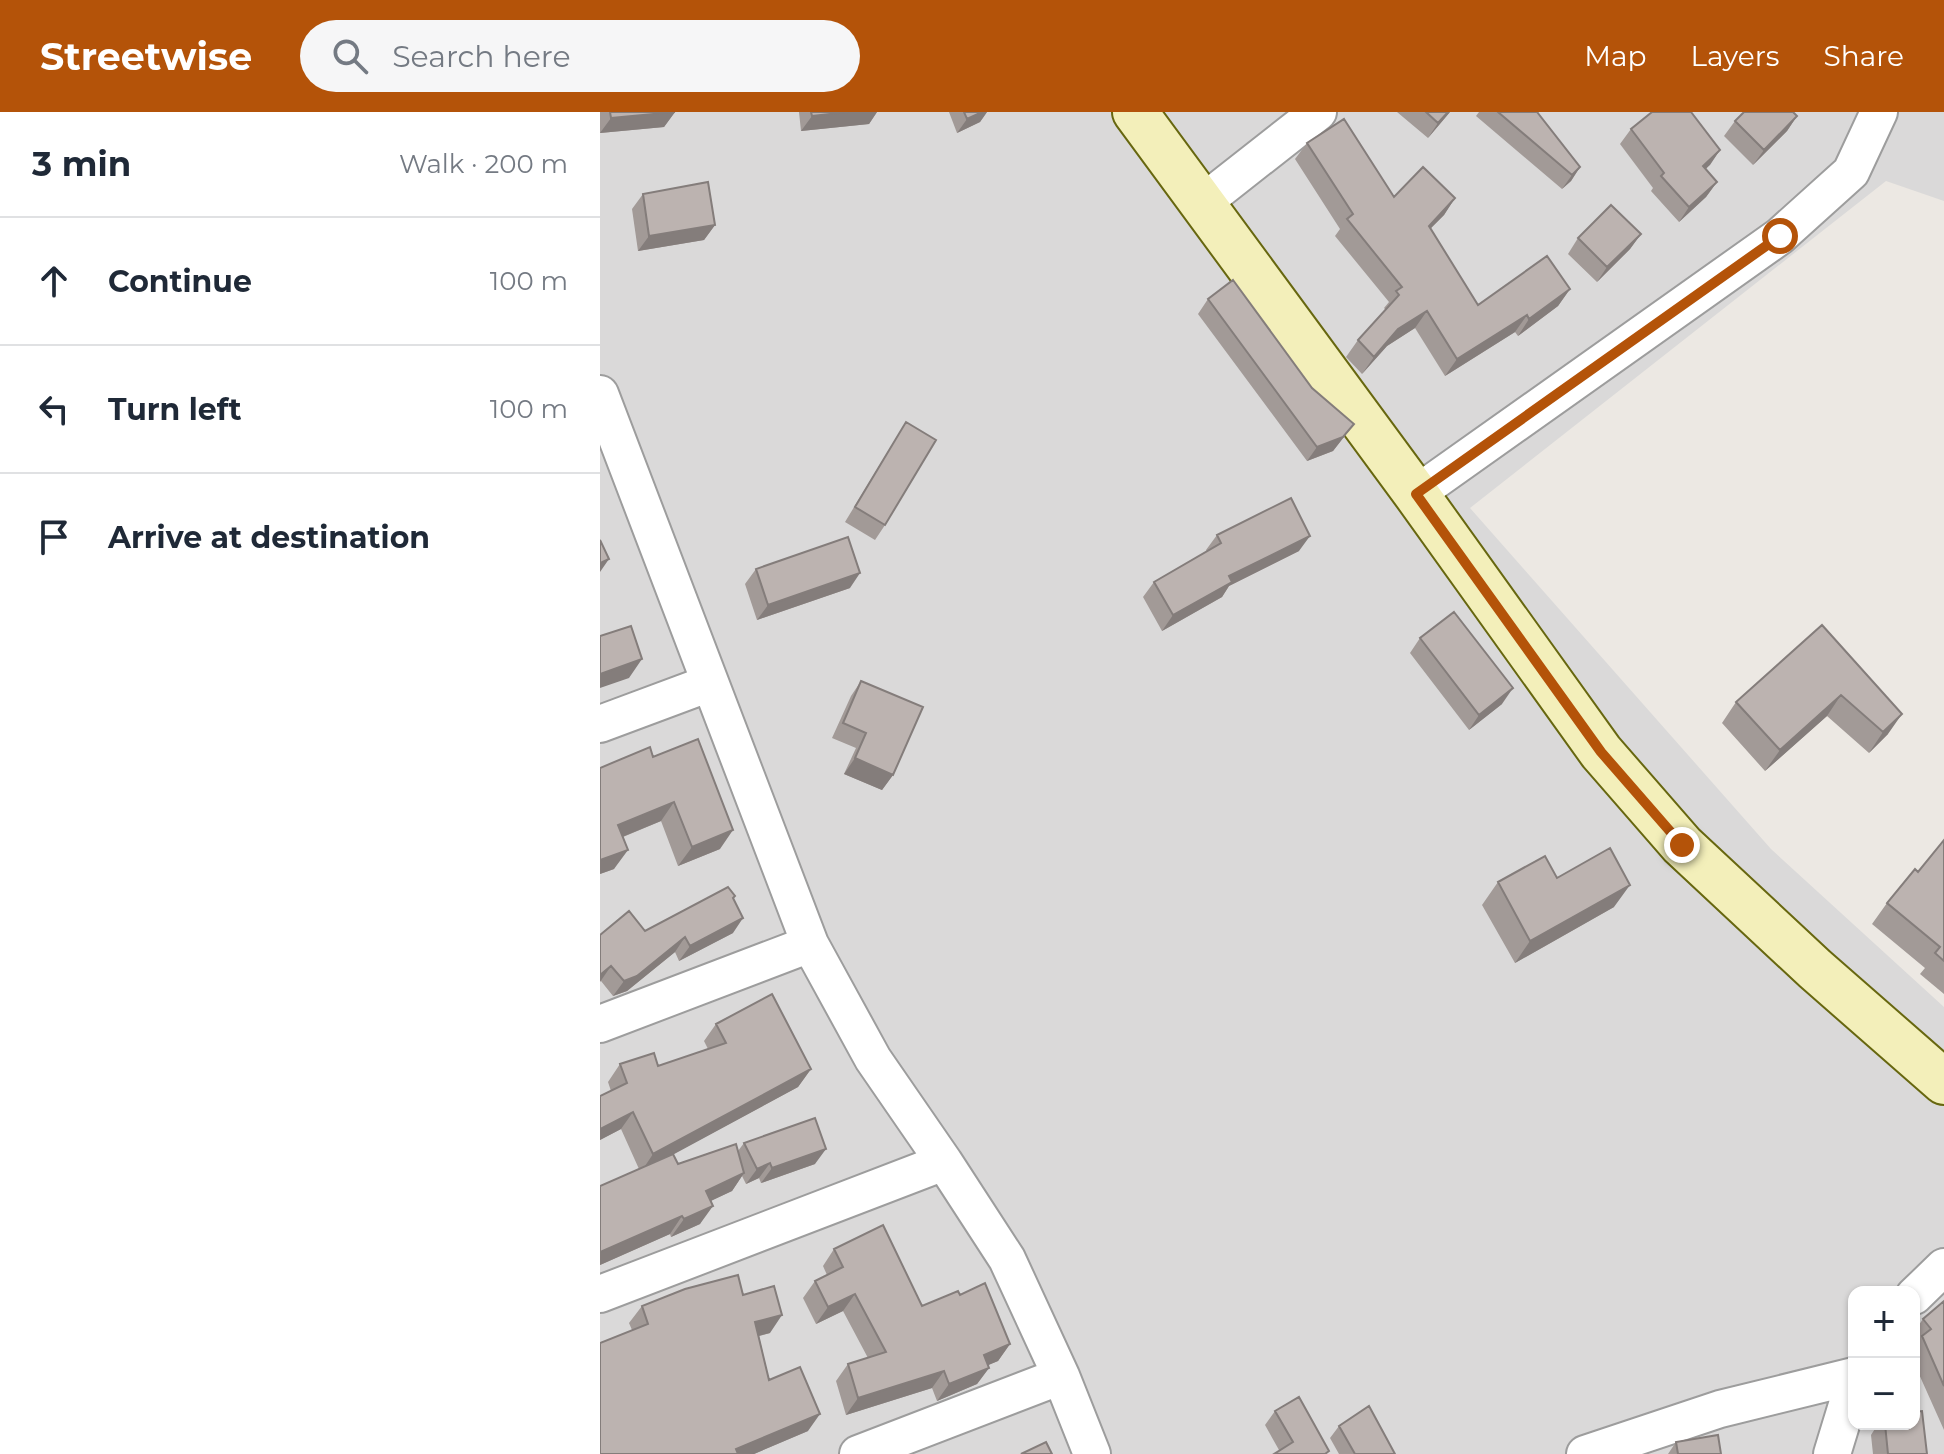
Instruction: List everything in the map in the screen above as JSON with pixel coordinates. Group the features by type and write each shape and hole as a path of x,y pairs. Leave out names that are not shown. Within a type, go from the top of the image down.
{"street":[{"path":"1135,112 1601,752 1682,845 1815,969 1944,1082"},
{"path":"1201,204 1318,112"},
{"path":"1416,494 1780,236 1851,172 1879,112"},
{"path":"600,394 612,460 710,683 810,944 873,1059 1007,1259 1061,1376 1092,1454"},
{"path":"600,724 710,683"},
{"path":"600,1024 810,944"},
{"path":"600,1294 944,1162"},
{"path":"1920,1290 1944,1267"},
{"path":"858,1454 1061,1376"},
{"path":"1585,1454 1720,1409 1848,1380"},
{"path":"1832,1454 1848,1399"}],"shaded area":[{"path":"600,112 1944,112 1944,201 1886,181 1470,508 1771,849 1944,1007 1944,1454 600,1454"}],"building":[{"path":"610,112 675,112 611,118"},
{"path":"811,112 848,112 812,116"},
{"path":"964,112 982,112 967,119"},
{"path":"1426,112 1448,112 1438,123"},
{"path":"1498,112 1537,112 1580,167 1572,175"},
{"path":"1652,112 1691,112 1720,150 1703,166 1717,182 1689,207 1661,176 1664,173 1631,129"},
{"path":"1744,112 1793,112 1797,116 1764,150 1735,121"},
{"path":"1344,119 1394,197 1423,167 1455,198 1429,226 1478,305 1547,256 1570,289 1529,319 1527,315 1457,359 1427,311 1398,329 1374,357 1358,340 1399,295 1396,291 1402,287 1347,219 1353,214 1307,143"},
{"path":"708,182 715,225 649,236 643,194"},
{"path":"1611,205 1641,234 1607,267 1578,238"},
{"path":"1233,280 1312,388 1354,424 1343,437 1317,447 1208,299"},
{"path":"906,422 936,440 885,525 855,507"},
{"path":"1291,498 1310,536 1229,576 1232,582 1173,615 1154,582 1221,543 1217,535"},
{"path":"848,537 860,573 768,605 756,569"},
{"path":"600,540 609,559 600,563"},
{"path":"1454,612 1513,688 1479,715 1420,638"},
{"path":"1822,625 1902,714 1883,732 1841,695 1780,750 1736,702"},
{"path":"631,626 642,659 600,674 600,636"},
{"path":"861,681 923,707 893,775 855,758 866,733 843,723"},
{"path":"698,739 733,830 692,847 674,802 618,825 628,850 600,860 600,768 650,747 653,757"},
{"path":"1944,840 1944,961 1935,953 1940,947 1887,903"},
{"path":"1610,848 1630,885 1530,941 1498,882 1545,856 1557,878"},
{"path":"728,887 743,918 690,946 685,937 637,976 624,981 611,966 600,975 600,935 629,911 645,931"},
{"path":"772,994 811,1069 653,1154 633,1112 600,1129 600,1096 627,1083 620,1064 654,1053 658,1066 726,1043 716,1024"},
{"path":"815,1118 826,1149 772,1168 770,1163 757,1169 744,1143"},
{"path":"736,1144 744,1173 706,1191 713,1206 684,1219 682,1216 600,1252 600,1186 673,1154 678,1164"},
{"path":"883,1225 922,1306 958,1291 960,1295 985,1283 1010,1344 984,1355 989,1368 949,1384 944,1371 858,1398 848,1364 886,1352 855,1294 828,1307 815,1281 843,1267 834,1249"},
{"path":"738,1275 743,1295 774,1286 782,1315 755,1322 769,1380 800,1367 820,1414 736,1449 738,1454 600,1454 600,1343 648,1324 642,1306 685,1289"},
{"path":"1944,1301 1944,1386 1922,1336 1931,1329 1923,1319"},
{"path":"1299,1397 1329,1451 1325,1454 1274,1454 1293,1442 1275,1411"},
{"path":"1369,1406 1395,1454 1355,1454 1339,1426"},
{"path":"1920,1411 1927,1454 1888,1454 1886,1430 1920,1430"},
{"path":"1718,1435 1721,1454 1678,1454 1676,1442"},
{"path":"1046,1442 1052,1454 1021,1454"}],"route":[{"path":"1682,845 1601,752 1416,494 1780,236"}]}
